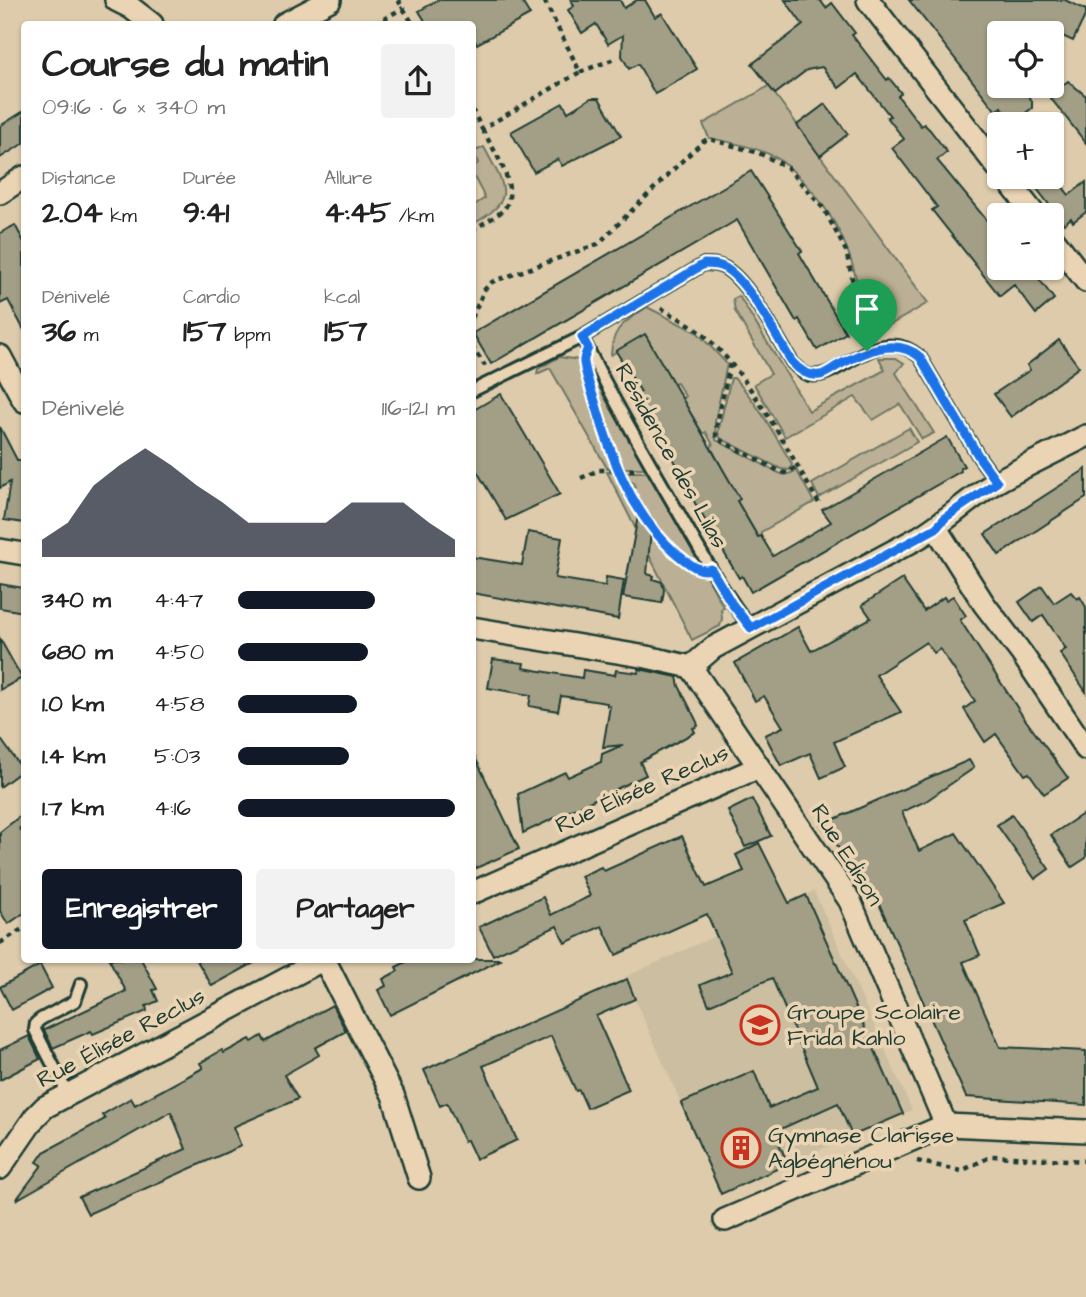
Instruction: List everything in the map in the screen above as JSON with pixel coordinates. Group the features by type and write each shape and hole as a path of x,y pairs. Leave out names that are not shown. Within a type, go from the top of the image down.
{"street":[{"path":"290,21 330,0"},
{"path":"868,0 987,154"},
{"path":"125,2 148,21"},
{"path":"0,193 21,179"},
{"path":"1014,189 1026,203"},
{"path":"1064,253 1086,281"},
{"path":"0,356 21,395"},
{"path":"476,629 691,667 713,648 936,528 946,517 997,482 1086,436"},
{"path":"936,528 984,604 1022,654 1086,749"},
{"path":"0,550 21,554"},
{"name":"Rue Edison","path":"691,667 757,768 824,860 849,901 946,1125"},
{"name":"Rue Élisée Reclus","path":"476,891 757,768"},
{"name":"Rue Élisée Reclus","path":"0,1168 35,1117 45,1107 316,963"},
{"path":"326,963 393,1095 419,1178"},
{"path":"725,1220 946,1125 1086,1131"}],"lane":[{"path":"476,389 582,337 704,264 714,264 724,268 746,289 800,371 821,375 867,351 882,347 912,350 920,357 979,457 997,482"},
{"name":"Résidence des Lilas","path":"582,337 616,404 711,569 732,604 751,628"},
{"path":"68,1094 35,1030 36,1023 41,1019 75,1001 80,984"}],"path":[{"path":"398,0 411,21"},
{"path":"544,0 580,72"},
{"path":"380,21 403,8"},
{"path":"482,129 580,72 617,58"},
{"path":"476,117 509,181 510,198 503,211 476,228"},
{"path":"476,309 484,290 492,282 597,244 691,152 709,139 759,153 787,167 824,209 846,251 867,351"},
{"path":"645,299 705,335 730,364 757,402 820,505"},
{"path":"476,352 494,379"},
{"path":"730,364 716,438 780,472 788,472 797,466"},
{"path":"594,397 604,433 636,507 660,538 695,567 704,571 711,569"},
{"path":"582,478 599,470 653,469"},
{"path":"0,943 21,930"},
{"path":"905,1159 961,1171 992,1156 1086,1161"}],"shaded area":[{"path":"769,86 928,303 869,337 849,254 842,236 820,201 780,160 756,149 709,138 703,124"},
{"path":"484,147 502,182 503,191 497,207 476,222 476,204 485,198 476,181 476,151"},
{"path":"739,296 809,411 885,370 879,358 896,358 904,363 896,373 934,433 922,439 900,404 873,420 855,397 785,437 754,384 771,374 735,311 733,299"},
{"path":"647,307 698,333 727,364 715,421 716,440 779,473 785,475 797,471 814,502 761,532 758,537 718,469 721,466 706,432 703,434 682,399 685,396 677,383 674,384 644,335 611,355 617,331"},
{"path":"559,357 579,360 582,365 593,407 616,468 607,468 550,368 537,374 538,369"},
{"path":"593,377 644,468 621,468 590,380"},
{"path":"731,378 743,388 765,419 792,464 790,470 781,469 720,438 718,432"},
{"path":"909,428 917,442 819,498 812,484"},
{"path":"607,472 617,472 633,504 653,533 687,565 705,573 724,608 721,609 720,626 692,640"},
{"path":"622,472 647,472 701,565 681,556 661,536 631,492 635,488 634,482 626,482"},
{"name":"Groupe Scolaire Frida Kahlo","path":"814,891 912,1110 788,1164 749,1073 681,1103 625,977"}],"building":[{"path":"438,0 521,0 530,15 477,44 476,21 425,21 419,11"},
{"path":"571,0 620,0 624,8 637,0 645,0 655,17 662,13 697,69 655,94 638,64 629,69 622,56 623,35 608,44 596,24 582,33 568,10 574,6"},
{"path":"785,0 820,0 826,8 832,3 855,33 852,35 887,80 889,78 901,93 898,96 921,126 924,124 930,130 947,152 937,160 987,220 987,280 932,210 937,207 892,148 904,139 887,117 890,116 857,74 839,88 822,67 807,70 775,94 752,64 803,25"},
{"path":"909,0 1065,0 1086,10 1073,41 1064,37 1064,21 987,21 987,98 1030,98 1032,101 1032,108 1027,112 1005,112 1001,107 996,111"},
{"path":"1068,81 1086,96 1086,143 1051,98 1064,98 1064,84"},
{"path":"591,98 599,98 621,136 562,166 558,159 534,172 511,132 563,103 568,112"},
{"path":"825,104 848,134 820,156 797,125"},
{"path":"21,113 21,145 0,158 0,126"},
{"path":"751,171 802,251 799,253 846,333 817,350 799,319 796,321 737,220 491,364 476,338 476,331"},
{"path":"1086,182 1086,212 1073,222 1071,218 1064,224 1064,203 1048,203 1037,189 1064,189 1069,195"},
{"path":"15,225 21,236 21,324 8,300 0,304 0,233"},
{"path":"987,280 1040,280 1054,299 1036,314 1014,285 1000,296"},
{"path":"645,334 740,499 737,501 758,537 761,536 773,556 831,522 822,510 947,437 964,466 960,468 961,471 751,592 742,576 739,578 685,486 688,484 636,395 641,392 616,351"},
{"path":"1059,340 1079,367 1011,417 994,394 1030,370 1027,365"},
{"path":"501,394 560,494 506,520 476,470 476,409"},
{"path":"0,427 17,460 21,460 21,523 4,520 10,482 0,488"},
{"path":"1086,469 1086,498 999,555 985,534"},
{"path":"638,516 652,518 647,574 662,582 662,603 623,597"},
{"path":"528,532 562,538 555,578 605,586 606,577 624,580 618,619 476,594 476,558 522,565"},
{"path":"902,579 924,611 944,597 946,600 953,596 966,616 960,620 1022,715 1068,778 1044,794 1029,773 1025,775 996,734 985,742 964,709 975,701 940,649 934,653 926,642 876,675 901,712 834,742 845,767 821,778 810,753 781,766 765,735 783,727 764,696 755,701 735,663 798,627 811,651 871,618 862,605"},
{"path":"0,584 21,588 21,612 0,608"},
{"path":"1042,586 1054,603 1071,592 1077,599 1080,597 1086,607 1086,692 1060,653 1066,649 1043,615 1033,622 1019,602"},
{"path":"0,639 21,679 0,690"},
{"path":"493,659 524,663 523,668 582,678 583,670 615,675 616,670 638,673 639,669 677,677 698,726 693,728 695,732 640,762 646,775 523,833 518,794 565,772 568,777 601,762 602,754 623,745 603,747 610,706 607,706 607,703 561,696 558,711 529,706 531,695 488,688"},
{"path":"0,738 21,767 21,771 0,787"},
{"path":"476,759 519,849 476,868"},
{"path":"969,760 974,768 926,801 902,812 919,851 956,833 1004,903 965,920 980,955 963,962 1000,1047 1086,1051 1086,1105 966,1097 876,897 821,825"},
{"path":"752,799 771,836 745,847 728,811"},
{"path":"1086,812 1086,858 1072,867 1051,835"},
{"path":"21,815 21,915 8,924 0,911 0,832"},
{"path":"1012,815 1049,869 1035,879 997,825"},
{"path":"682,836 706,887 744,871 736,855 759,843 789,903 806,895 903,1114 852,1136 838,1103 774,1132 788,1164 721,1194 681,1103 754,1071 769,1108 818,1087 772,978 709,1005 700,985 732,972 707,914 616,955 602,926 565,943 557,926 493,955 479,927 543,897 551,915 590,896 581,876 601,867 604,871"},
{"path":"476,959 502,959 390,1015 378,990 386,986 383,979 398,971 396,967 404,963 476,963"},
{"path":"111,963 143,963 157,989 153,990 158,1001 146,1006 147,1011 53,1048 44,1030 126,991"},
{"path":"198,963 254,963 212,986"},
{"path":"40,965 52,988 12,1010 0,987"},
{"path":"627,979 635,999 596,1016 629,1090 587,1108 579,1090 576,1091 551,1036 483,1066 517,1140 476,1159 467,1140 464,1141 447,1103 440,1106 424,1070"},
{"path":"332,1005 346,1031 315,1048 319,1055 284,1075 298,1099 233,1127 241,1146 88,1214 79,1197 186,1149 171,1112 16,1200 42,1165 37,1162 44,1152 105,1119 102,1115 131,1098 135,1105 203,1068 200,1063 222,1050 224,1053 250,1039 252,1042 262,1036 265,1042"},
{"path":"29,1036 40,1059 0,1080 0,1050"}],"place":[{"name":"Groupe Scolaire Frida Kahlo","path":"760,1025"},
{"name":"Gymnase Clarisse Agbégnénou","path":"741,1148"}],"route":[{"path":"704,264 714,264 737,278 746,289 800,371 821,375 867,351 897,347 912,350 920,357 979,457 997,482 946,517 936,528 751,628 732,604 711,569 704,571 695,567 675,553 636,507 604,433 583,360 588,348 582,337 704,264"}]}
